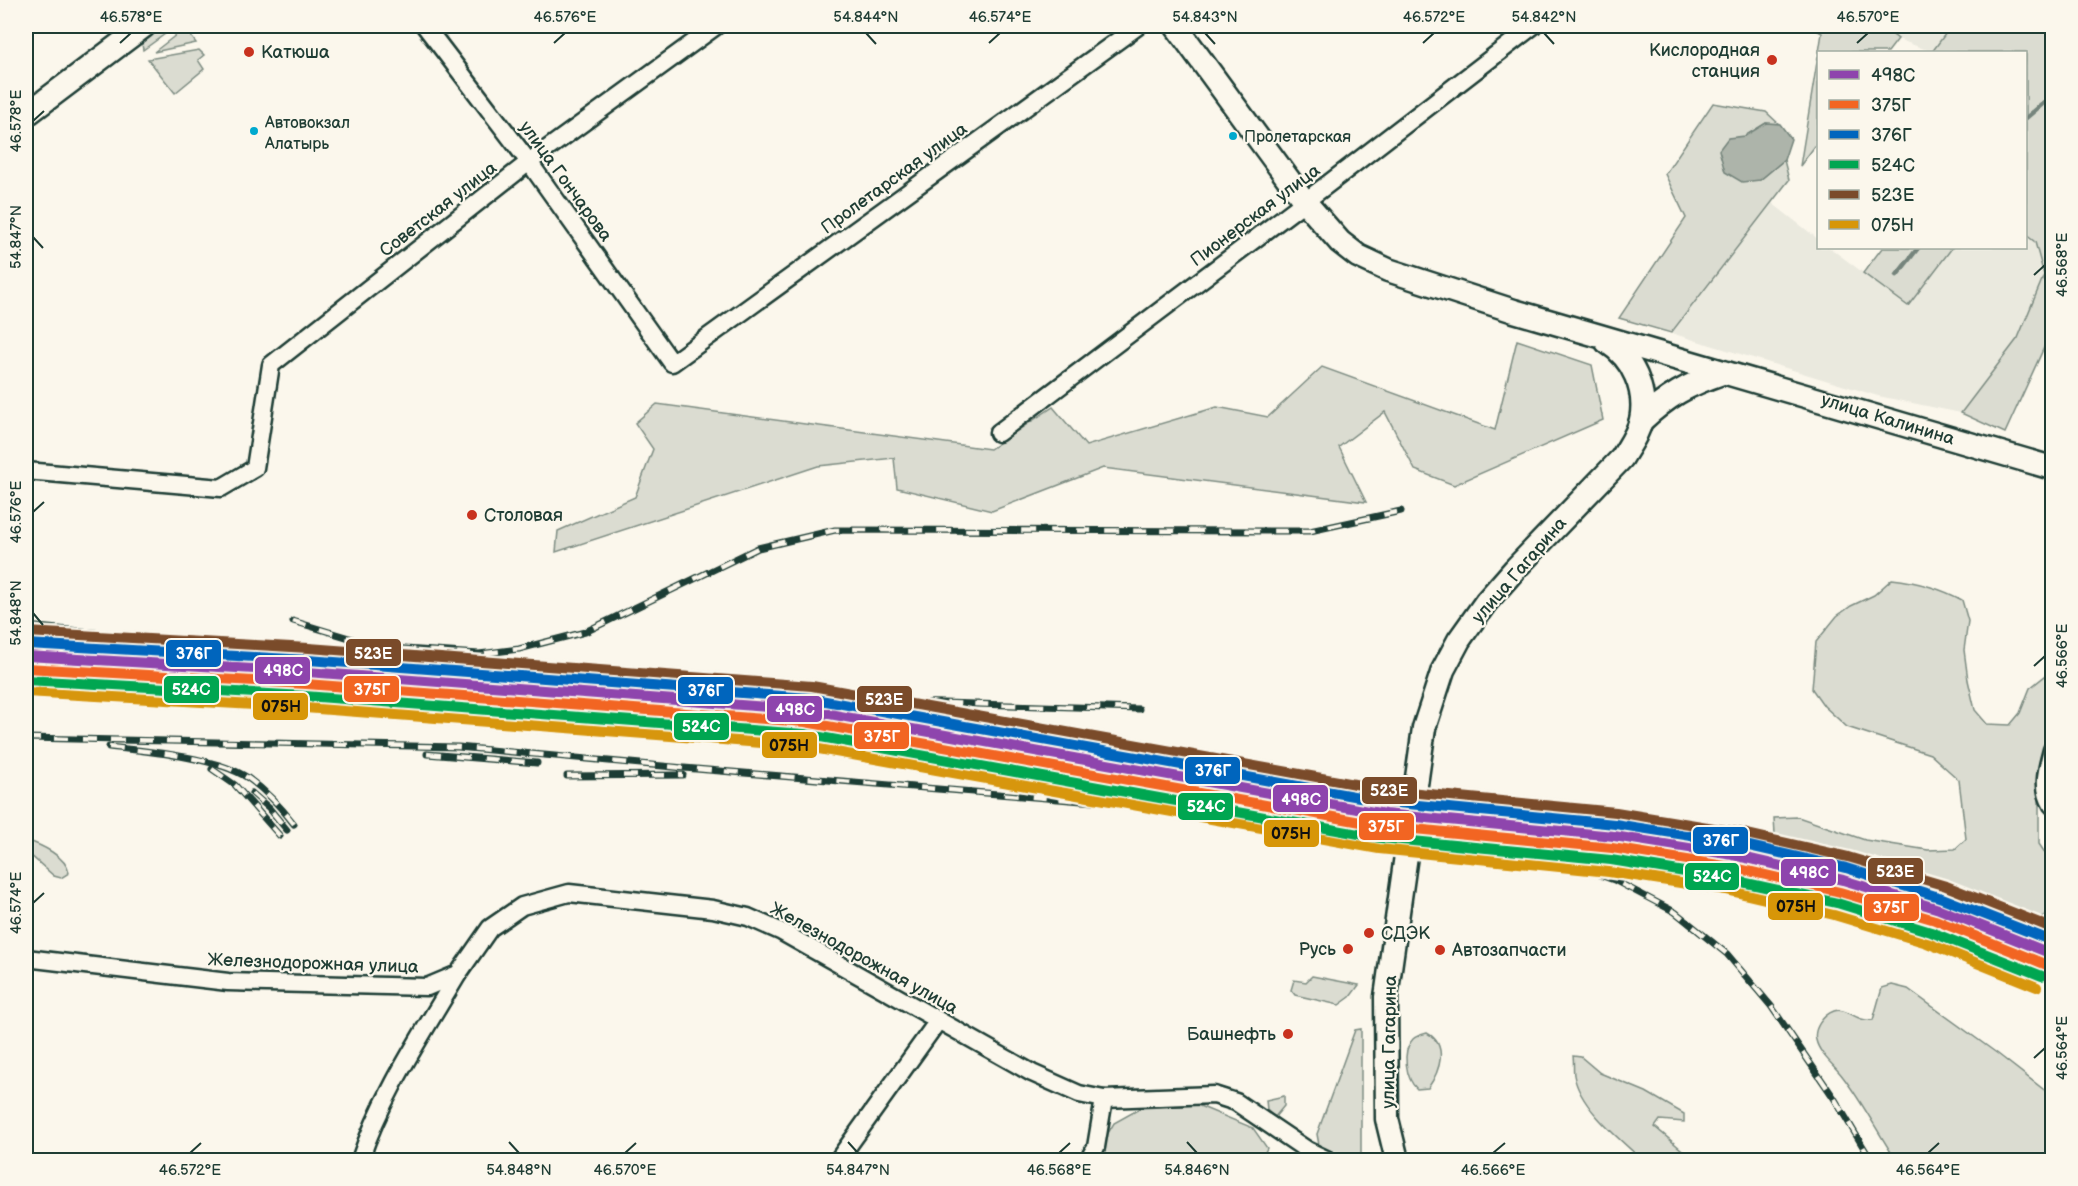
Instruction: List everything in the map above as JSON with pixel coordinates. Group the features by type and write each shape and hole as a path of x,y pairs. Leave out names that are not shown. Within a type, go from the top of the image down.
{"main road":[{"path":"26,115 144,26"},
{"name":"улица Калинина","path":"1176,26 1305,202 1340,242 1358,256 1388,270 1595,335 2052,468"},
{"name":"улица Гагарина","path":"1397,1161 1388,1119 1386,997 1424,728 1443,670 1459,640 1486,602 1515,569 1622,458 1641,421 1641,389 1635,372 1614,346 1595,335"},
{"path":"1641,421 1676,392 1695,382 1722,373"}],"street":[{"name":"улица Гончарова","path":"425,26 529,162 672,363"},
{"name":"Советская улица","path":"26,471 221,488 255,468 271,365 529,162 716,26"},
{"name":"Пролетарская улица","path":"672,363 1138,26"},
{"name":"Пионерская улица","path":"998,434 1533,26"},
{"path":"2051,803 2045,788 2052,750"},
{"name":"Железнодорожная улица","path":"26,958 228,982 427,987 458,975 490,928 522,906 569,893 713,909 748,917 782,932 1032,1074 1079,1094 1104,1099 1214,1095 1236,1102 1307,1150 1328,1161"},
{"path":"360,1161 384,1101 458,975"},
{"path":"838,1161 938,1021"},
{"path":"1088,1161 1096,1147 1104,1099"}],"shaded area":[{"path":"157,26 176,26 143,50 141,38"},
{"path":"1809,26 1881,26 1898,39 1889,51 1819,51 1822,33"},
{"path":"1881,26 1951,26 1933,51 1898,39"},
{"path":"1951,26 2052,26 2052,330 2005,433 1961,413 2018,338 2044,275 2035,242 2027,236 2027,51 1933,51"},
{"path":"185,28 196,43 154,52"},
{"path":"199,50 204,55 198,60 204,69 175,93 148,59"},
{"path":"1817,62 1817,143 1800,166"},
{"path":"1713,103 1766,112 1779,124 1766,123 1745,136 1760,180 1784,160 1789,180 1671,333 1619,318 1686,218 1665,174"},
{"path":"1766,123 1780,124 1791,139 1784,160 1760,180 1742,182 1725,172 1719,150 1728,138 1745,136"},
{"path":"1772,203 1817,238 1817,249 1831,249 1908,306 1951,249 2027,249 2027,236 2035,242 2044,275 2018,338 1961,413 1878,396 1671,333"},
{"path":"1881,249 1951,249 1908,306 1863,273"},
{"path":"1517,340 1592,365 1603,420 1454,485 1415,470 1385,412 1339,447 1366,502 1103,468 992,511 897,488 894,458 818,466 556,552 558,531 635,497 653,449 635,423 657,404 990,449 1053,407 1086,446 1217,407 1268,417 1322,367 1495,430"},
{"path":"1892,579 1928,586 1962,600 1968,621 1964,650 1968,680 1975,710 1987,724 2010,725 2020,713 2030,688 2050,672 2052,676 2052,735 2039,785 2039,844 2052,863 2052,901 2045,916 2031,918 1891,867 1855,857 1809,850 1775,834 1774,818 1798,817 1865,840 1928,850 1955,849 1966,839 1959,780 1930,754 1847,727 1824,706 1812,689 1816,642 1837,616 1874,595"},
{"path":"26,840 58,856 69,873 61,878 54,876 26,853"},
{"path":"1312,976 1359,985 1350,997 1339,1005 1295,995 1291,990 1294,980 1306,982"},
{"path":"1892,985 1908,989 2052,1096 2052,1160 1896,1160 1850,1087 1820,1050 1815,1036 1820,1023 1834,1011 1839,1010 1862,1019 1873,1020 1882,988"},
{"path":"1361,1029 1361,1160 1348,1160 1338,1158 1324,1150 1319,1145 1317,1134 1355,1030"},
{"path":"1427,1033 1438,1044 1439,1066 1428,1088 1417,1089 1410,1079 1406,1065 1407,1050 1413,1039"},
{"path":"1573,1056 1581,1057 1600,1073 1646,1092 1684,1114 1684,1122 1660,1120 1655,1127 1694,1160 1639,1160 1639,1157 1600,1120 1583,1098 1574,1075"},
{"path":"1284,1096 1284,1106 1274,1118 1267,1110 1266,1100"},
{"path":"1197,1105 1253,1128 1267,1148 1261,1160 1092,1160 1114,1123 1141,1108"}],"waterway":[{"path":"2027,117 2052,96"},
{"path":"1897,275 1917,249"}],"railway":[{"path":"293,621 390,648 479,654 519,649 585,632 758,548 835,530 1310,531 1401,511"},
{"path":"26,626 280,649 673,676 844,700 1139,709"},
{"path":"445,668 488,675"},
{"path":"26,738 458,747 1445,831 1632,853 1769,876 1894,907 2011,951 2052,971"},
{"path":"109,747 181,756 235,771 261,788 294,824"},
{"path":"427,754 537,763"},
{"path":"212,769 235,785 280,836"},
{"path":"567,776 683,775"},
{"path":"252,793 269,808 287,830"},
{"path":"1516,847 1614,880 1675,912 1727,954 1771,1006 1834,1098 1871,1160"}],"transit line":[{"name":"523Е","path":"27,632 309,648 812,686 1388,790 1616,812 1738,832 1848,857 1946,886 2052,928"},
{"name":"376Г","path":"27,644 308,660 809,698 1387,802 1615,824 1736,843 1846,868 1942,898 2052,941"},
{"name":"498С","path":"26,656 307,672 807,710 1385,814 1614,836 1733,855 1843,880 1939,909 2052,954"},
{"name":"375Г","path":"26,668 306,684 805,722 1383,826 1612,848 1731,867 1840,892 1935,920 2047,965"},
{"name":"524С","path":"26,680 305,696 804,734 1381,838 1611,860 1728,879 1837,903 1931,932 2042,976"},
{"name":"075Н","path":"26,692 305,708 802,746 1379,849 1609,872 1726,890 1834,915 1927,943 2037,987"}],"place":[{"name":"Катюша","path":"249,52"},
{"name":"Кислородная станция","path":"1772,60"},
{"name":"Автовокзал Алатырь","path":"254,131"},
{"name":"Пролетарская","path":"1233,136"},
{"name":"Столовая","path":"472,515"},
{"name":"СДЭК","path":"1369,933"},
{"name":"Русь","path":"1348,949"},
{"name":"Автозапчасти","path":"1440,950"},
{"name":"Башнефть","path":"1288,1034"}]}
